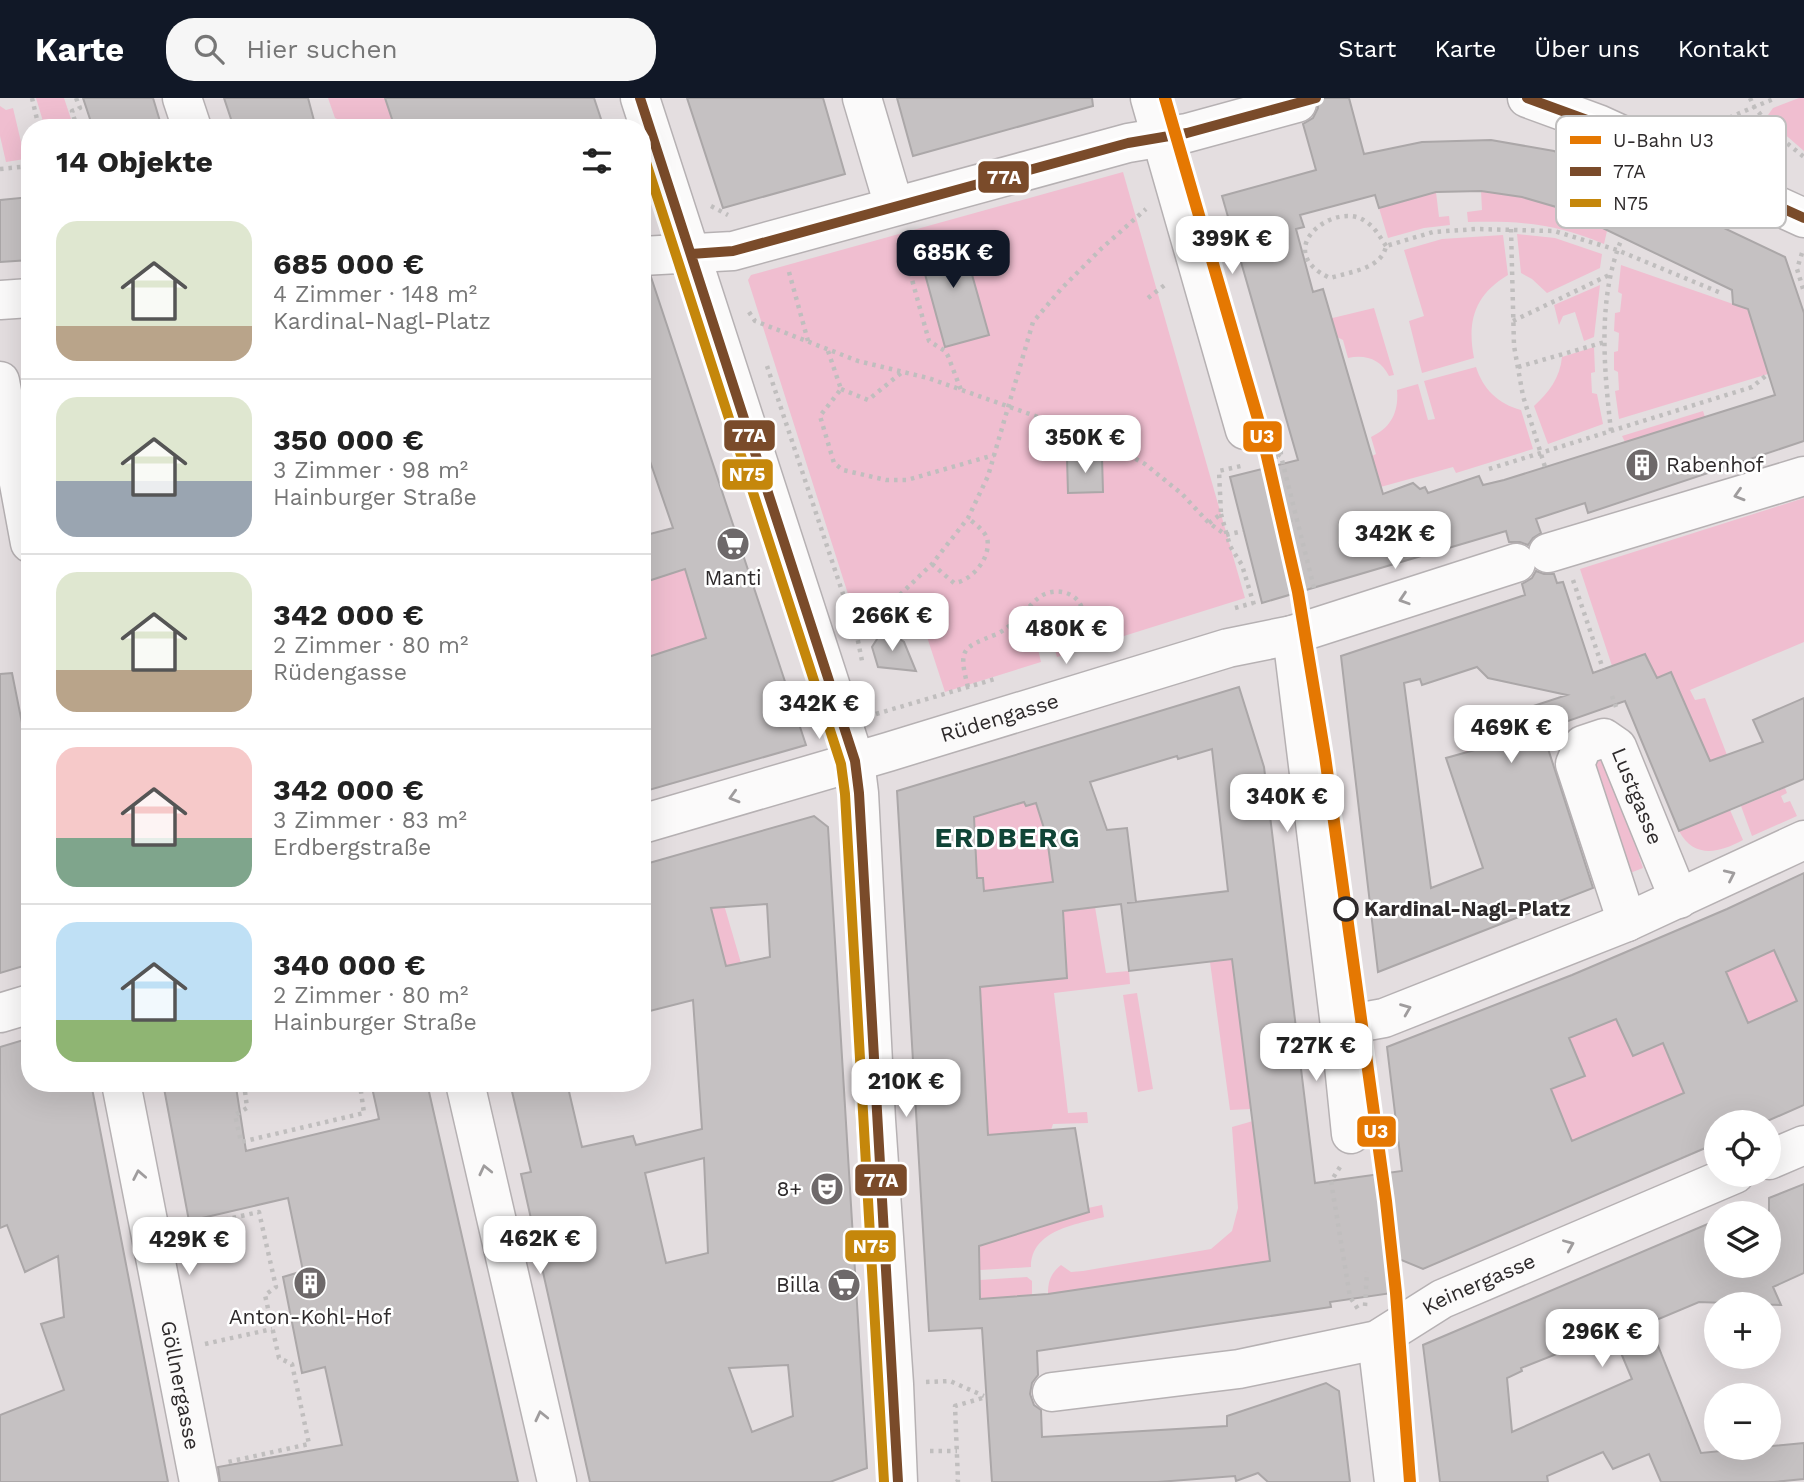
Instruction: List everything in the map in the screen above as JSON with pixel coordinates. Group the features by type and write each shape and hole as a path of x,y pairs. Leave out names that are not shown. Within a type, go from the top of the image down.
{"street":[{"path":"182,98 188,119"},
{"path":"640,98 647,119"},
{"path":"862,98 897,220"},
{"path":"1150,98 1248,452"},
{"path":"1527,98 1576,116"},
{"path":"651,256 733,251 897,220 953,192 1128,144 1187,133 1297,103"},
{"path":"651,132 855,761 898,1482"},
{"path":"1786,210 1804,218"},
{"path":"0,300 21,299"},
{"path":"0,381 21,494"},
{"name":"Rüdengasse","path":"651,821 1228,648 1292,635 1542,555 1804,476"},
{"path":"1292,635 1351,1134"},
{"name":"Lustgasse","path":"1626,922 1575,764 1583,745 1604,738 1617,747 1679,899"},
{"path":"1340,1026 1384,1018 1626,922 1804,840"},
{"path":"0,1013 21,1007"},
{"name":"Göllnergasse","path":"123,1092 198,1475"},
{"path":"467,1092 557,1482"},
{"path":"1781,1155 1804,1145"},
{"name":"Keinergasse","path":"1052,1392 1239,1369 1371,1330 1705,1187"},
{"path":"1371,1330 1394,1482"}],"path":[{"path":"32,98 37,119"},
{"path":"74,119 72,111 80,108 76,98"},
{"path":"1750,98 1762,116"},
{"path":"1733,116 1776,98"},
{"path":"1786,142 1804,157"},
{"path":"0,169 21,167"},
{"path":"763,355 857,636 932,564 968,518 995,455 1033,322 1102,248 1146,209"},
{"path":"1352,214 1366,221 1386,246 1384,255 1374,265 1330,278 1317,272 1304,257 1304,244 1312,233 1334,217 1352,214"},
{"path":"897,220 929,341 945,351 961,390"},
{"path":"1386,246 1433,232 1476,229 1554,231 1617,250 1721,293"},
{"path":"1511,229 1514,346 1523,396 1545,467"},
{"path":"1611,431 1605,342 1610,275 1622,238"},
{"path":"1804,248 1797,269 1804,292"},
{"path":"785,265 808,342"},
{"path":"1513,321 1610,275"},
{"path":"1148,298 1166,284"},
{"path":"747,306 755,329"},
{"path":"750,316 762,324 858,361 928,378 1100,439 1145,464 1182,494 1209,523 1226,535 1243,531"},
{"path":"1518,367 1605,342"},
{"path":"828,350 841,388 868,400 902,372"},
{"path":"1489,469 1752,387 1768,374"},
{"path":"841,388 820,416 834,463 844,470 886,480 907,480 995,455"},
{"path":"1248,452 1281,456 1315,596 1311,614 1292,635 1261,614 1252,603 1241,565 1226,535 1221,514 1219,471 1248,452"},
{"path":"1248,452 1281,456"},
{"path":"1209,523 1221,514"},
{"path":"932,564 954,583 963,582 972,575 985,555 987,545 986,535 968,518"},
{"path":"1281,522 1296,519"},
{"path":"1542,555 1603,669"},
{"path":"968,687 963,659 968,648 974,642 1004,630 1033,602 1054,592 1063,592 1078,600 1083,608 1082,620 1061,639"},
{"path":"1024,613 1061,639 1067,659"},
{"path":"245,1092 247,1108 235,1115 241,1142 364,1113 361,1092"},
{"path":"1351,1134 1350,1151 1331,1181 1350,1297 1371,1330"},
{"path":"151,1237 259,1212 276,1287 265,1295 272,1329 279,1358 292,1363 309,1444 198,1475"},
{"path":"1367,1272 1371,1330"},
{"path":"174,1351 272,1329"},
{"path":"894,1384 950,1381 986,1397 955,1405 956,1482"}],"shaded area":[{"path":"36,98 64,98 71,119 42,119"},
{"path":"328,98 385,98 392,119 337,119"},
{"path":"1804,98 1804,151 1786,135 1786,116 1768,115 1773,108"},
{"path":"0,106 6,110 13,108 21,142 21,160 6,162 0,136"},
{"path":"1123,172 1245,598 1057,657 1052,640 1044,639 1037,645 1041,662 945,692 915,600 869,613 861,619 855,616 748,280 751,275"},
{"path":"1481,191 1522,197 1556,207 1556,228 1601,228 1607,231 1604,244 1537,225 1468,222 1467,212 1482,210"},
{"path":"1436,192 1439,217 1449,216 1450,225 1424,228 1388,238 1379,208"},
{"path":"1517,234 1555,238 1602,254 1600,268 1547,293 1521,273"},
{"path":"1503,235 1508,275 1487,291 1476,310 1472,333 1474,358 1422,373 1409,321 1424,316 1404,250 1442,239"},
{"path":"1621,265 1733,304 1747,306 1768,374 1619,419 1615,391 1619,390 1618,372 1614,370 1614,352 1618,351 1619,333 1614,331 1615,313 1620,312 1622,294 1618,292"},
{"path":"1600,285 1594,337 1584,341 1575,312 1563,316 1559,325 1554,305"},
{"path":"1374,308 1394,375 1389,376 1382,365 1372,359 1348,358 1343,340 1337,337 1327,340 1316,322"},
{"path":"1594,347 1592,393 1597,394 1603,424 1548,444 1534,406 1553,384 1562,357"},
{"path":"1476,367 1483,382 1498,400 1521,410 1533,449 1456,473 1453,467 1366,491 1372,456 1376,454 1371,437 1389,424 1397,405 1397,390 1418,384 1428,420 1435,419 1424,381"},
{"path":"1703,411 1705,417 1625,442 1622,436"},
{"path":"1804,498 1804,642 1690,690 1695,700 1705,698 1727,755 1710,761 1671,672 1657,678 1645,654 1612,666 1580,569"},
{"path":"685,569 707,639 651,656 651,580"},
{"path":"1503,708 1514,739 1466,755 1456,724"},
{"path":"1606,756 1643,868 1630,873 1592,757"},
{"path":"1785,788 1787,793 1781,796 1784,803 1790,801 1797,816 1752,836 1741,806"},
{"path":"1024,802 1026,806 1036,803 1047,838 1053,882 984,891 983,878 977,878 976,849 959,849 955,822"},
{"path":"1730,810 1743,840 1725,848 1700,850 1685,840 1679,831"},
{"path":"722,898 741,963 726,966 716,925 701,913"},
{"path":"1095,907 1106,973 1129,971 1130,984 1054,993 1068,1113 1087,1112 1088,1123 1053,1124 1051,1130 988,1135 980,987 1067,978 1063,911"},
{"path":"1787,943 1781,967 1790,987 1804,981 1804,998 1739,1027 1691,1099 1661,1102 1570,1143 1551,1089 1585,1076 1577,1058 1566,1062 1552,1044 1630,1012 1623,1034 1633,1055 1663,1043 1669,1057 1713,1022 1742,1009 1732,988 1714,976"},
{"path":"1232,959 1251,1109 1230,1110 1210,962"},
{"path":"1137,993 1153,1089 1138,1092 1123,995"},
{"path":"1253,1121 1267,1237 1278,1260 1048,1294 1051,1278 1061,1265 1071,1272 1083,1271 1211,1249 1232,1231 1238,1208 1232,1127"},
{"path":"1102,1205 1104,1217 1069,1226 1047,1237 1033,1255 1031,1267 980,1270 978,1240 999,1240 1089,1212 1088,1208"},
{"path":"1027,1277 1032,1281 1032,1296 981,1299 980,1280"}],"building":[{"path":"83,98 153,98 159,119 90,119"},
{"path":"224,98 308,98 314,119 231,119"},
{"path":"385,98 594,98 601,119 392,119"},
{"path":"687,98 823,98 845,174 723,208"},
{"path":"897,98 1092,98 1093,106 913,156"},
{"path":"1318,98 1349,98 1364,154 1422,142 1491,140 1556,152 1556,207 1522,197 1481,191 1436,192 1379,208 1375,195 1300,215 1304,227 1296,229 1313,292 1323,289 1383,494 1413,483 1420,489 1425,487 1428,493 1479,476 1483,485 1504,480 1775,395 1748,309 1733,304 1732,290 1603,228 1724,228 1785,257 1804,313 1804,441 1588,513 1585,503 1536,519 1541,533 1528,545 1509,542 1506,531 1262,603 1230,477 1298,460 1222,196 1316,170 1303,124 1313,118 1318,108"},
{"path":"21,198 21,261 0,262 0,200"},
{"path":"960,232 989,335 945,347 917,245"},
{"path":"651,277 806,745 651,789 651,656 706,638 685,569 651,580 651,534 673,528 651,464"},
{"path":"1102,457 1103,492 1068,493 1067,458"},
{"path":"1536,571 1554,574 1557,583 1563,582 1593,673 1645,654 1657,678 1671,672 1710,761 1763,742 1753,720 1804,698 1804,779 1679,831 1625,701 1542,730 1593,888 1378,972 1341,656 1525,595 1522,584 1532,578","holes":["1477,667 1488,678 1567,695 1506,715 1514,739 1446,758 1483,868 1431,888 1404,683 1420,679 1422,685"]},
{"path":"893,634 904,642 916,671 878,667 872,647 879,636"},
{"path":"12,673 21,718 21,967 0,973 0,674"},
{"path":"1239,687 1264,767 1315,1183 1402,1171 1387,1047 1572,975 1804,873 1804,1105 1781,1115 1781,1110 1704,1110 1704,1149 1423,1269 1387,1254 1392,1293 1330,1302 1331,1307 1037,1351 1038,1375 1032,1383 1030,1394 1034,1405 1041,1410 1042,1437 1227,1426 1227,1416 1326,1383 1339,1391 1350,1482 1268,1482 1258,1473 1236,1481 1235,1476 1158,1482 992,1482 982,1328 929,1331 897,791","holes":["1212,749 1228,891 1136,902 1127,828 1107,830 1090,782 1177,756 1178,759","1024,802 1026,806 1036,803 1047,838 1053,882 984,891 983,878 977,878 974,817","1121,904 1129,971 1232,959 1270,1261 1048,1294 980,1299 979,1246 1089,1212 1075,1128 988,1135 980,987 1067,978 1063,911","1774,950 1797,1001 1748,1023 1726,972","1616,1019 1633,1056 1663,1043 1684,1093 1572,1141 1551,1089 1585,1076 1569,1038"]},
{"path":"814,816 828,827 867,1468 830,1482 590,1482 521,1174 531,1172 512,1092 569,1092 582,1147 633,1136 636,1145 702,1129 693,1000 651,1011 651,862","holes":["767,904 770,957 726,966 711,908","704,1158 708,1253 666,1263 645,1173","788,1365 793,1416 752,1432 729,1368"]},
{"path":"21,1041 21,1092 93,1092 168,1482 0,1482 0,1415 64,1390 41,1324 64,1317 58,1256 25,1272 7,1225 0,1228 0,1047"},
{"path":"165,1092 237,1092 246,1151 379,1119 373,1092 429,1092 518,1482 220,1482 218,1467 342,1445 325,1367 302,1373 283,1277 303,1271 288,1198 189,1221"},
{"path":"1804,1184 1804,1273 1773,1287 1775,1292 1704,1292 1704,1302 1649,1323 1701,1453 1704,1453 1704,1460 1781,1460 1781,1445 1804,1443 1804,1479 1774,1482 1661,1482 1649,1454 1613,1469 1603,1452 1547,1476 1548,1482 1440,1482 1423,1345 1704,1226 1704,1278 1781,1278 1781,1201 1769,1201 1769,1198","holes":["1613,1334 1632,1379 1512,1432 1507,1378 1522,1371 1521,1368"]}],"metro line":[{"name":"U3","path":"1165,98 1260,426 1298,592 1325,756 1386,1201 1396,1293 1410,1482"}],"transit line":[{"name":"77A","path":"640,98 647,119"},
{"name":"77A","path":"691,254 733,251 1128,143 1187,133 1316,98"},
{"name":"77A","path":"1527,98 1576,116"},
{"name":"77A","path":"651,132 855,761 898,1482"},
{"name":"N75","path":"651,178 841,764 845,794 884,1482"},
{"name":"77A","path":"1786,210 1804,218"}],"place":[{"name":"Rabenhof","path":"1642,465"},
{"name":"Manti","path":"733,544"},
{"name":"Kardinal-Nagl-Platz","path":"1346,909"},
{"name":"8+","path":"827,1189"},
{"name":"Anton-Kohl-Hof","path":"310,1283"},
{"name":"Billa","path":"844,1285"}],"district":[{"name":"ERDBERG","path":"1008,837"}]}
